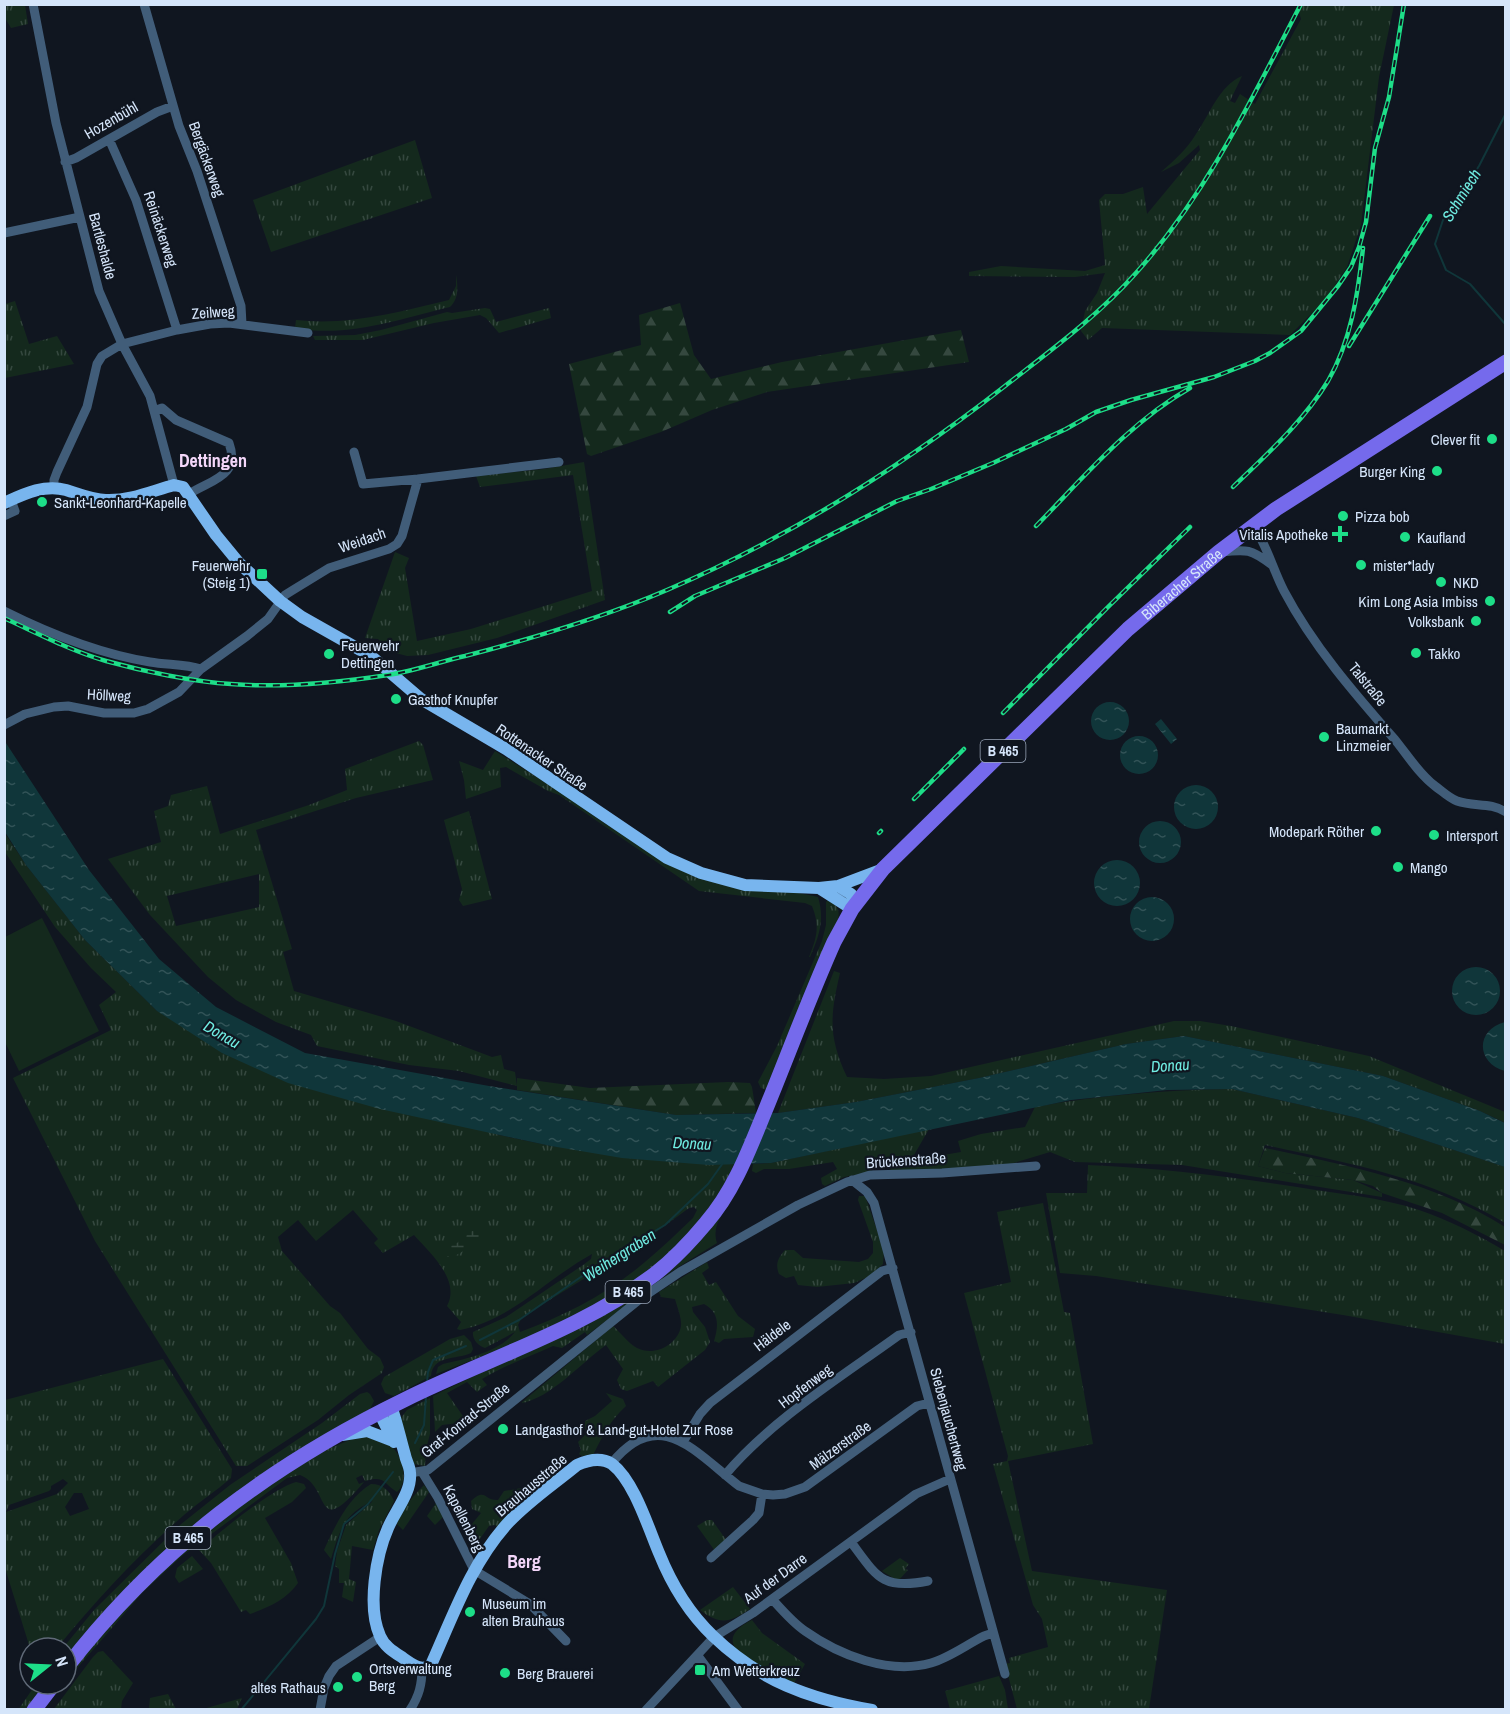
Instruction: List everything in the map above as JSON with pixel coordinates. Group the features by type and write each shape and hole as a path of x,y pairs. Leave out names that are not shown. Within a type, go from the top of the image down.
{"main road":[{"name":"Biberacher Straße","path":"883,869 1128,629 1219,552 1253,525 1317,481 1506,362"},
{"name":"B 465","path":"78,1653 136,1586 191,1535 289,1463 385,1409 609,1304 656,1273 682,1250 709,1220 741,1170 825,961 854,906 883,869"},
{"path":"34,1710 45,1696"}],"street":[{"name":"Bartleshalde","path":"33,4 65,162 99,291 122,344 144,382 156,410 174,484"},
{"name":"Bergäckerweg","path":"144,4 173,106 241,306 242,324"},
{"name":"Hozenbühl","path":"65,162 157,112 173,106"},
{"name":"Reinäckerweg","path":"109,139 136,200 177,330"},
{"path":"4,233 80,217"},
{"name":"Zeilweg","path":"122,344 210,324 242,324 308,333"},
{"path":"54,489 57,472 87,407 97,364 102,356 122,344"},
{"path":"156,410 162,408 176,420 229,443 230,468 223,475 189,494"},
{"path":"354,452 363,484 559,462"},
{"name":"Weidach","path":"280,601 293,590 329,568 389,549 397,544 402,536 418,479"},
{"path":"4,516 15,511 8,502 33,491 54,489 98,499 119,500 174,484"},
{"name":"Rottenacker Straße","path":"174,484 183,487 189,494 216,535 239,563 280,601 302,617 371,656 421,699 506,750 667,858 701,873 745,885 819,888 838,886 883,869"},
{"name":"Talstraße","path":"1253,525 1302,621 1329,661 1431,784 1456,801 1483,804 1506,812"},
{"path":"1219,552 1256,553 1272,565"},
{"name":"Höllweg","path":"5,725 25,714 54,707 68,706 104,713 134,713 148,709 179,692 201,669 268,619 280,601"},
{"path":"4,611 85,645 150,662 201,669"},
{"path":"838,886 851,894 854,906"},
{"path":"819,888 854,906"},
{"name":"Brückenstraße","path":"723,1247 798,1205 852,1180 870,1175 942,1173 1036,1166"},
{"name":"Siebenjauchertweg","path":"852,1180 867,1192 874,1203 1005,1674"},
{"name":"Graf-Konrad-Straße","path":"380,1637 376,1624 374,1596 380,1553 387,1528 416,1472 428,1470 617,1317 680,1272 723,1247"},
{"name":"Häldele","path":"684,1442 699,1415 710,1403 880,1273 893,1268"},
{"name":"Hopfenweg","path":"725,1475 768,1432 794,1412 899,1335 911,1332"},
{"name":"Mälzerstraße","path":"611,1464 635,1440 646,1436 663,1436 684,1442 748,1490 762,1494 785,1494 813,1483 918,1406 929,1403"},
{"path":"385,1409 393,1441 416,1472"},
{"path":"385,1409 405,1455"},
{"path":"335,1436 367,1431 393,1441"},
{"name":"Brauhausstraße","path":"422,1668 431,1665 474,1570 489,1546 508,1523 577,1465 588,1460 600,1460 611,1464"},
{"path":"611,1464 634,1493 667,1572 678,1592 693,1614 714,1637 765,1676 797,1691 872,1710"},
{"name":"Kapellenberg","path":"416,1472 438,1498 474,1570 530,1604 566,1641"},
{"name":"Auf der Darre","path":"646,1710 714,1637 772,1599 916,1494 950,1479"},
{"path":"711,1558 759,1513 762,1494"},
{"path":"851,1542 875,1573 887,1582 902,1585 928,1581"},
{"path":"772,1599 804,1631 851,1656 899,1666 930,1663 984,1636 993,1634"},
{"path":"320,1710 324,1688 336,1666 380,1637 391,1650 422,1668 419,1694 410,1710"},
{"path":"698,1656 738,1710"}],"green space":[{"path":"5,4 25,5 28,24 11,28 5,18"},
{"path":"1297,5 1394,5 1379,77 1361,225 1347,267 1326,299 1290,335 1102,328 1088,340 1081,331 1085,311 1097,293 1105,273 1075,277 969,276 969,272 1001,266 1085,271 1105,265 1099,200 1105,194 1123,194 1143,187 1147,214 1200,150 1199,145 1179,163 1161,172 1189,145 1227,86 1242,76 1230,101 1235,103 1240,94 1255,104 1301,19"},
{"path":"415,140 432,198 271,252 253,200"},
{"path":"456,275 457,288 456,296 450,307 393,322 354,329 334,331 295,328 296,320 354,319 449,300 456,286"},
{"path":"15,301 29,344 57,336 74,364 5,378 5,304"},
{"path":"680,303 694,355 711,379 782,362 961,330 969,362 767,392 712,410 661,432 591,456 587,454 569,364 641,345 639,315"},
{"path":"549,308 551,318 499,333 486,318 480,315 363,340 315,340 313,336 355,335 447,312 490,309 496,322"},
{"path":"584,462 605,600 497,638 428,655 407,656 392,652 378,639 365,638 395,552 409,558 405,568 417,641 471,629 592,591 573,475 480,487 476,476"},
{"path":"419,741 423,745 433,780 356,798 256,830 292,949 283,952 294,991 396,1021 492,1057 501,1055 504,1069 515,1072 517,1086 459,1071 409,1065 317,1046 311,1035 276,1022 236,1000 208,977 150,915 108,859 161,842 154,811 168,806 171,795 207,786 220,834 347,790 345,769","holes":["259,874 259,907 176,926 167,896"]},
{"path":"495,751 556,789 604,823 697,878 738,888 799,893 818,897 821,913 820,928 810,957 816,932 816,920 812,906 805,903 699,891 559,795 506,767 500,768 501,787 466,799 459,761 483,770"},
{"path":"469,811 492,899 463,906 459,900 462,889 444,820"},
{"path":"4,832 26,865 85,940 157,1011 499,1135 551,1146 686,1162 734,1164 712,1205 683,1241 648,1271 609,1298 566,1320 436,1374 438,1367 443,1364 501,1345 515,1332 485,1348 476,1342 473,1332 506,1317 583,1265 591,1259 592,1254 513,1308 479,1325 460,1330 457,1329 461,1322 447,1306 450,1286 447,1277 442,1267 414,1235 383,1253 374,1243 378,1239 353,1210 316,1241 298,1220 278,1237 282,1251 330,1306 340,1313 368,1349 380,1358 384,1367 382,1373 349,1395 318,1420 247,1466 236,1466 95,1241 13,1078 111,1030 99,1005 116,992 91,968 55,927 5,852","holes":["694,1207 697,1210 693,1218 663,1246 616,1284 569,1311 520,1332 518,1325 522,1317 637,1246 689,1208"]},
{"path":"828,900 838,910 837,925 767,1090 761,1088 758,1082 777,1046 822,941"},
{"path":"42,918 99,1031 19,1071 5,1042 5,937"},
{"path":"834,971 840,973 834,1002 834,1037 836,1050 847,1077 884,1079 931,1076 1174,1021 1200,1021 1369,1056 1505,1112 1506,1123 1480,1111 1383,1076 1184,1036 1126,1044 979,1078 856,1102 778,1113"},
{"path":"517,1078 590,1088 750,1083 756,1113 676,1115 517,1090"},
{"path":"1232,1089 1358,1118 1505,1167 1505,1223 1476,1207 1418,1183 1358,1166 1265,1145 1258,1166 1285,1173 1353,1180 1382,1193 1382,1197 1182,1165 1075,1162 1050,1152 1007,1165 891,1172 890,1166 882,1162 880,1157 875,1158 874,1164 869,1164 872,1172 844,1177 825,1186 821,1178 837,1169 833,1162 789,1169 764,1169 756,1173 752,1171 753,1164 771,1163 929,1129 914,1155 920,1159 961,1152 958,1141 981,1134 1025,1127 1035,1107 1133,1094"},
{"path":"1265,1148 1389,1177 1448,1198 1505,1227 1505,1245 1442,1213 1382,1193 1373,1186 1353,1180 1285,1173 1258,1166"},
{"path":"1088,1165 1193,1173 1359,1196 1419,1210 1441,1218 1505,1251 1505,1344 1343,1315 1096,1276 1060,1273 1046,1193 1087,1193"},
{"path":"859,1196 865,1196 884,1250 883,1264 870,1276 854,1283 817,1287 798,1285 794,1276 786,1278 779,1274 778,1261 785,1250 794,1250 803,1258 859,1262 868,1259 873,1253 873,1242 858,1200"},
{"path":"734,1197 717,1224 717,1243 672,1271 587,1335 585,1332 562,1348 553,1346 508,1365 482,1379 487,1385 477,1392 467,1382 447,1393 467,1422 442,1425 435,1432 433,1396 608,1311"},
{"path":"1043,1203 1064,1312 1070,1313 1093,1444 1008,1461 1032,1571 1167,1590 1149,1709 1017,1709 1005,1664 1010,1663 1009,1658 1048,1647 1042,1619 1033,1605 993,1464 1007,1461 1008,1456 964,1293 1011,1282 997,1212"},
{"path":"472,1231 482,1233 482,1240 453,1257 448,1257 444,1253 444,1249 457,1243"},
{"path":"707,1262 709,1268 702,1273 709,1285 716,1282 738,1316 755,1329 753,1337 724,1339 719,1343 714,1341 717,1324 713,1311 704,1304 692,1307 693,1312 705,1327 710,1342 705,1350 658,1387 653,1381 627,1391 621,1389 617,1380 623,1369 606,1345 543,1395 521,1403 613,1326 637,1348 651,1351 670,1344 679,1333 680,1316 675,1299 661,1297 659,1292"},
{"path":"464,1335 471,1342 473,1349 471,1353 440,1361 433,1369 431,1376 394,1396 385,1393 381,1384 384,1377 450,1339"},
{"path":"163,1359 232,1469 231,1478 184,1515 150,1546 102,1595 67,1636 26,1636 5,1568 5,1400","holes":["63,1479 68,1483 57,1494 6,1512 9,1505 49,1491 51,1486","74,1493 82,1493 89,1509 70,1516 65,1507"]},
{"path":"367,1392 370,1394 374,1401 370,1409 274,1467 78,1648 78,1636 73,1636 94,1610 180,1525 230,1485 322,1423 360,1394"},
{"path":"606,1393 623,1399 626,1406 611,1423 593,1455 582,1456 579,1454 581,1450 578,1442 585,1435 585,1421 595,1416 612,1401"},
{"path":"430,1398 430,1434 425,1466 414,1464 400,1419 407,1410"},
{"path":"370,1436 396,1451 402,1463 404,1476 401,1488 397,1492 380,1479 365,1481 362,1475 356,1478 359,1484 364,1482 348,1499 337,1508 330,1509 325,1506 310,1481 300,1475 287,1478 183,1555 143,1592 78,1667 78,1661 149,1581 257,1491 322,1451 358,1437"},
{"path":"549,1469 556,1475 498,1528 495,1525 489,1526 474,1544 467,1530 481,1513 472,1509 471,1501 480,1495 498,1500 504,1491 529,1485"},
{"path":"296,1482 304,1484 306,1488 292,1502 265,1518 291,1563 298,1583 288,1594 270,1606 250,1614 246,1610 241,1612 211,1563 199,1550 260,1502 285,1486"},
{"path":"371,1484 386,1489 394,1501 379,1530 373,1550 352,1546 349,1579 356,1582 353,1602 342,1597 344,1583 339,1583 339,1569 335,1566 337,1551 346,1525 373,1501 355,1511 344,1524 331,1559 324,1550 349,1505"},
{"path":"424,1485 429,1492 403,1530 397,1524 399,1518 408,1503"},
{"path":"436,1503 443,1517 435,1525 427,1516"},
{"path":"707,1520 712,1520 727,1541 715,1551 697,1526"},
{"path":"192,1556 203,1569 179,1583 175,1577 177,1568"},
{"path":"900,1558 909,1564 905,1569 908,1570 898,1581 882,1571"},
{"path":"733,1587 750,1609 725,1620 713,1618 700,1610"},
{"path":"752,1620 762,1633 805,1664 794,1683 756,1665 735,1648 733,1639 738,1630"},
{"path":"103,1651 133,1683 122,1701 121,1709 54,1709 64,1696 78,1696 78,1677 98,1652"},
{"path":"999,1676 1005,1690 1008,1709 950,1709 945,1691"},
{"path":"168,1694 176,1709 149,1709 150,1698"},
{"path":"28,1696 37,1696 27,1709 18,1710"},
{"path":"242,1698 237,1709 203,1709"}],"water":[{"path":"1110,702 1123,708 1129,721 1123,734 1110,740 1097,734 1091,721 1097,708"},
{"path":"1161,719 1177,739 1171,744 1155,724"},
{"path":"1139,736 1153,741 1158,755 1153,769 1139,774 1125,769 1120,755 1125,741"},
{"name":"Donau","path":"4,740 89,870 159,959 216,1007 305,1053 489,1086 676,1115 778,1113 856,1102 979,1078 1126,1044 1184,1036 1383,1076 1480,1111 1505,1123 1505,1167 1358,1118 1232,1089 1167,1090 1071,1100 771,1163 709,1165 622,1158 551,1146 380,1109 288,1083 222,1053 157,1011 85,940 26,865 5,832"},
{"path":"1196,785 1211,792 1218,807 1211,822 1196,829 1181,822 1174,807 1181,792"},
{"path":"1160,821 1168,822 1175,827 1180,834 1180,850 1175,857 1168,862 1160,863 1152,862 1145,857 1140,850 1139,842 1140,834 1145,827 1152,822"},
{"path":"1117,860 1133,867 1140,883 1133,899 1117,906 1101,899 1094,883 1101,867"},
{"path":"1152,897 1167,904 1174,919 1167,934 1152,941 1137,934 1130,919 1137,904"},
{"path":"1471,967 1481,967 1493,974 1500,986 1500,996 1493,1008 1481,1015 1471,1015 1456,1004 1452,996 1452,986 1463,971"},
{"path":"1506,1022 1505,1071 1495,1067 1489,1061 1484,1054 1483,1046 1488,1032 1495,1026"}],"waterway":[{"name":"Schmiech","path":"1506,113 1479,166 1443,220 1435,244 1446,270 1470,284 1506,325"},
{"name":"Weihergraben","path":"480,1340 519,1320 598,1265 665,1225 708,1184 723,1163"},
{"name":"Weihergraben","path":"427,1382 433,1360 466,1346"},
{"name":"Weihergraben","path":"415,1443 424,1425 426,1397"},
{"name":"Weihergraben","path":"241,1710 316,1619 324,1606 344,1524 368,1504 393,1472"}],"railway":[{"path":"4,618 80,652 152,672 231,684 310,684 398,673 517,642 618,610 712,570 800,524 925,445 1039,360 1106,304 1136,273 1185,211 1227,144 1301,4"},
{"path":"670,612 695,596 785,558 897,501 993,463 1066,429 1096,412 1214,377 1255,361 1301,331 1338,286 1351,267 1359,247 1366,222 1375,148 1389,97 1404,4"},
{"path":"1349,346 1430,216"},
{"path":"1233,487 1296,424 1328,381 1348,333 1356,300 1363,248"},
{"path":"1036,526 1128,434 1147,417 1190,388"},
{"path":"1003,713 1190,527"},
{"path":"914,799 964,749"}],"place":[{"name":"Clever fit","path":"1492,439"},
{"name":"Burger King","path":"1437,471"},
{"name":"Sankt-Leonhard-Kapelle","path":"42,502"},
{"name":"Pizza bob","path":"1343,516"},
{"name":"Vitalis Apotheke","path":"1340,534"},
{"name":"Kaufland","path":"1405,537"},
{"name":"mister*lady","path":"1361,565"},
{"name":"Feuerwehr (Steig 1)","path":"262,574"},
{"name":"NKD","path":"1441,582"},
{"name":"Kim Long Asia Imbiss","path":"1490,601"},
{"name":"Volksbank","path":"1476,621"},
{"name":"Takko","path":"1416,653"},
{"name":"Feuerwehr Dettingen","path":"329,654"},
{"name":"Gasthof Knupfer","path":"396,699"},
{"name":"Baumarkt Linzmeier","path":"1324,737"},
{"name":"Modepark Röther","path":"1376,831"},
{"name":"Intersport","path":"1434,835"},
{"name":"Mango","path":"1398,867"},
{"name":"Landgasthof & Land-gut-Hotel Zur Rose","path":"503,1429"},
{"name":"Museum im alten Brauhaus","path":"470,1612"},
{"name":"Am Wetterkreuz","path":"700,1670"},
{"name":"Berg Brauerei","path":"505,1673"},
{"name":"Ortsverwaltung Berg","path":"357,1677"},
{"name":"altes Rathaus","path":"338,1687"}],"district":[{"name":"Dettingen","path":"213,460"},
{"name":"Berg","path":"524,1561"}]}
